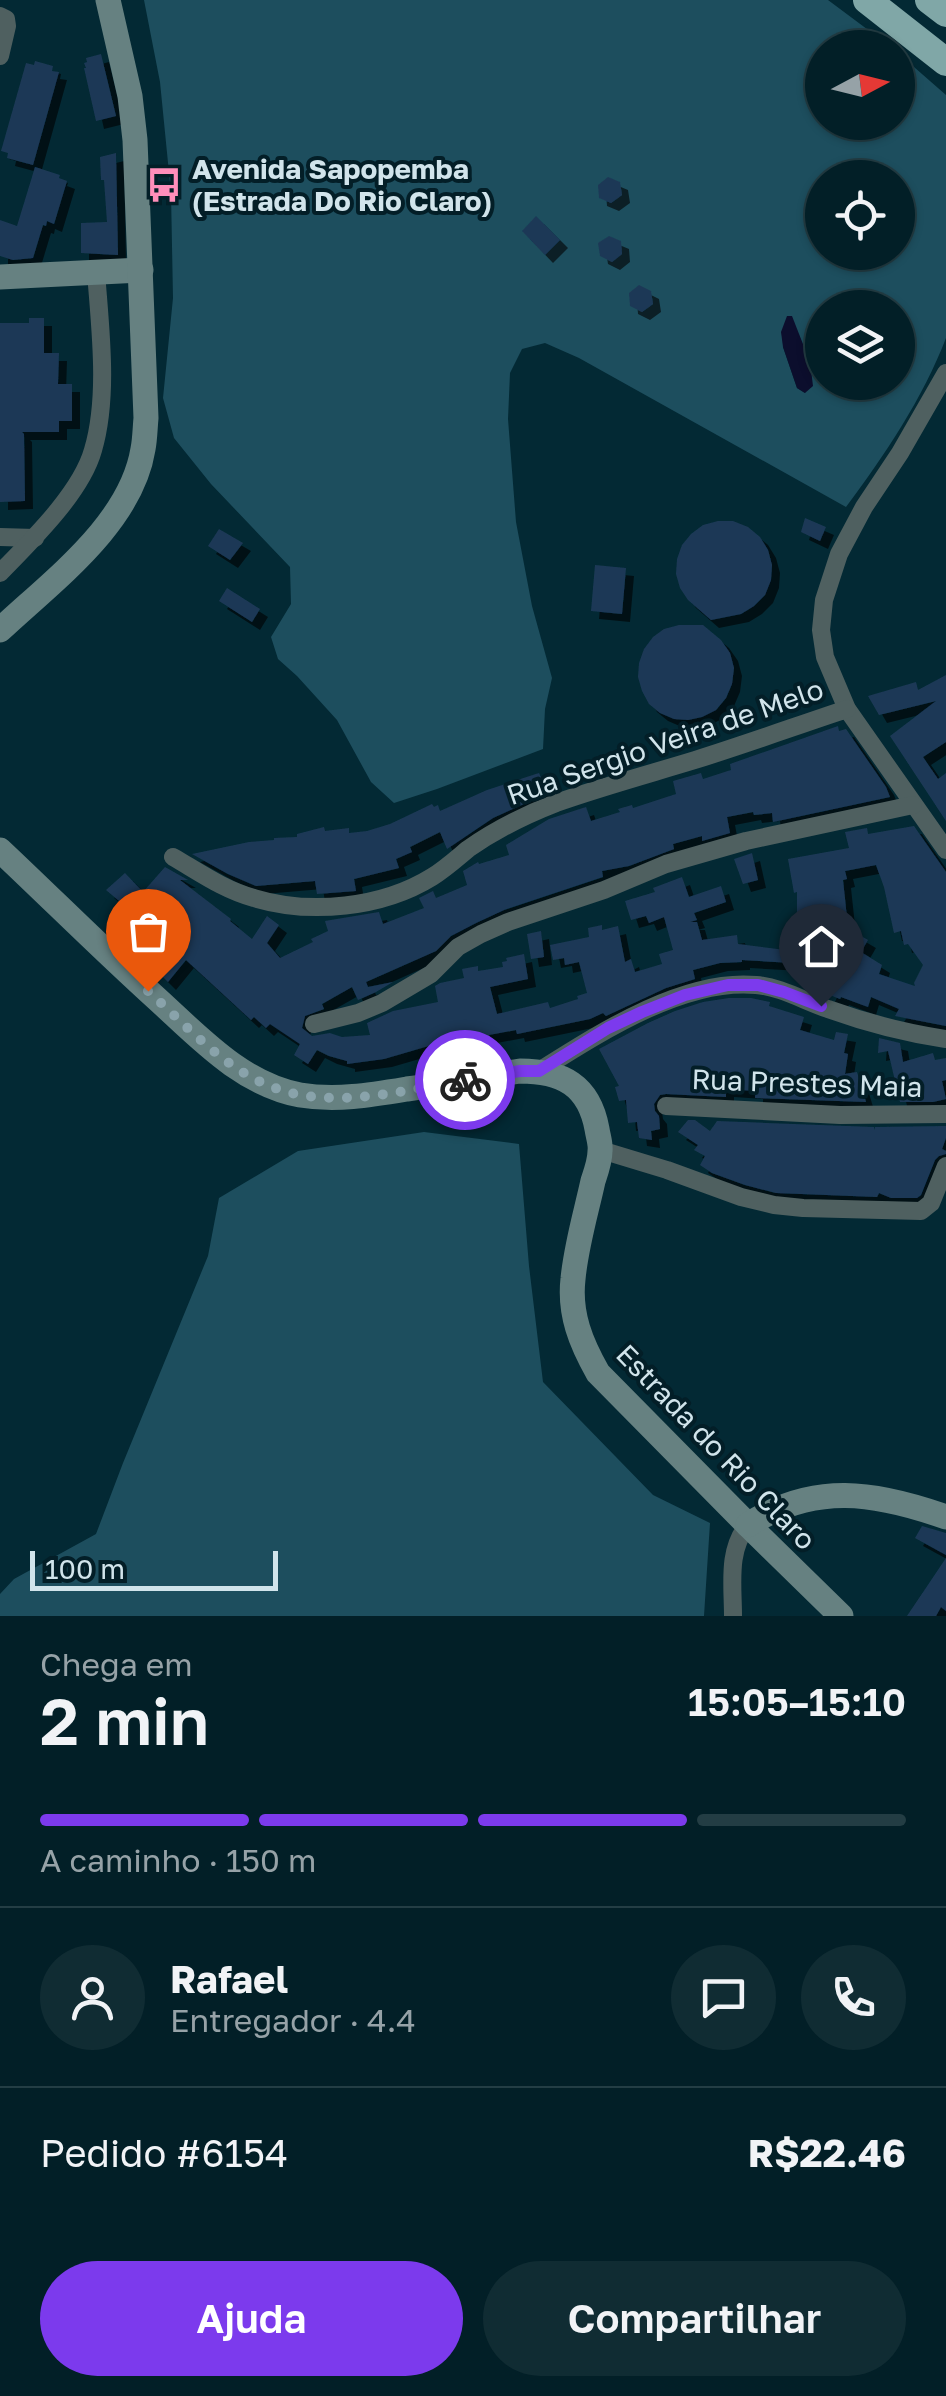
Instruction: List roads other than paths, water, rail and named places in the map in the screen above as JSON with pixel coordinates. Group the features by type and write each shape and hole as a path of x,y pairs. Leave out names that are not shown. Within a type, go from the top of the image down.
{"highway":[{"path":"867,0 946,62"},
{"path":"929,0 946,14"}],"main road":[{"path":"0,630 92,544 112,519 133,482 143,451 146,418 136,140 108,0"},
{"path":"0,277 141,270"},
{"path":"0,850 220,1056 275,1088 329,1098 361,1096 539,1071"},
{"name":"Estrada do Rio Claro","path":"539,1071 562,1077 578,1088 595,1119 601,1150 572,1280 573,1314 583,1347 598,1373 841,1616"},
{"path":"748,1525 769,1511 796,1502 850,1494 903,1502 946,1517"}],"street":[{"path":"0,16 8,26 0,56"},
{"path":"0,573 79,482 94,450 102,356 96,272"},
{"path":"946,373 840,554 824,600 821,630 825,657 847,708 946,850"},
{"path":"0,537 34,538"},
{"name":"Rua Sergio Veira de Melo","path":"173,857 222,886 255,899 314,906 373,900 428,880 470,848 523,816 847,708"},
{"path":"314,1024 358,1013 391,998 431,974 458,946 481,934 666,864 746,841 914,805"},
{"path":"539,1071 608,1028 642,1012 685,995 728,985 771,988 879,1026 946,1040"},
{"name":"Rua Prestes Maia","path":"666,1106 840,1115 946,1114"},
{"path":"601,1150 741,1197 803,1208 922,1211 931,1203 946,1166"},
{"path":"733,1616 733,1558 738,1537 748,1525"}],"place":[{"name":"Avenida Sapopemba (Estrada Do Rio Claro)","path":"164,185"}]}
